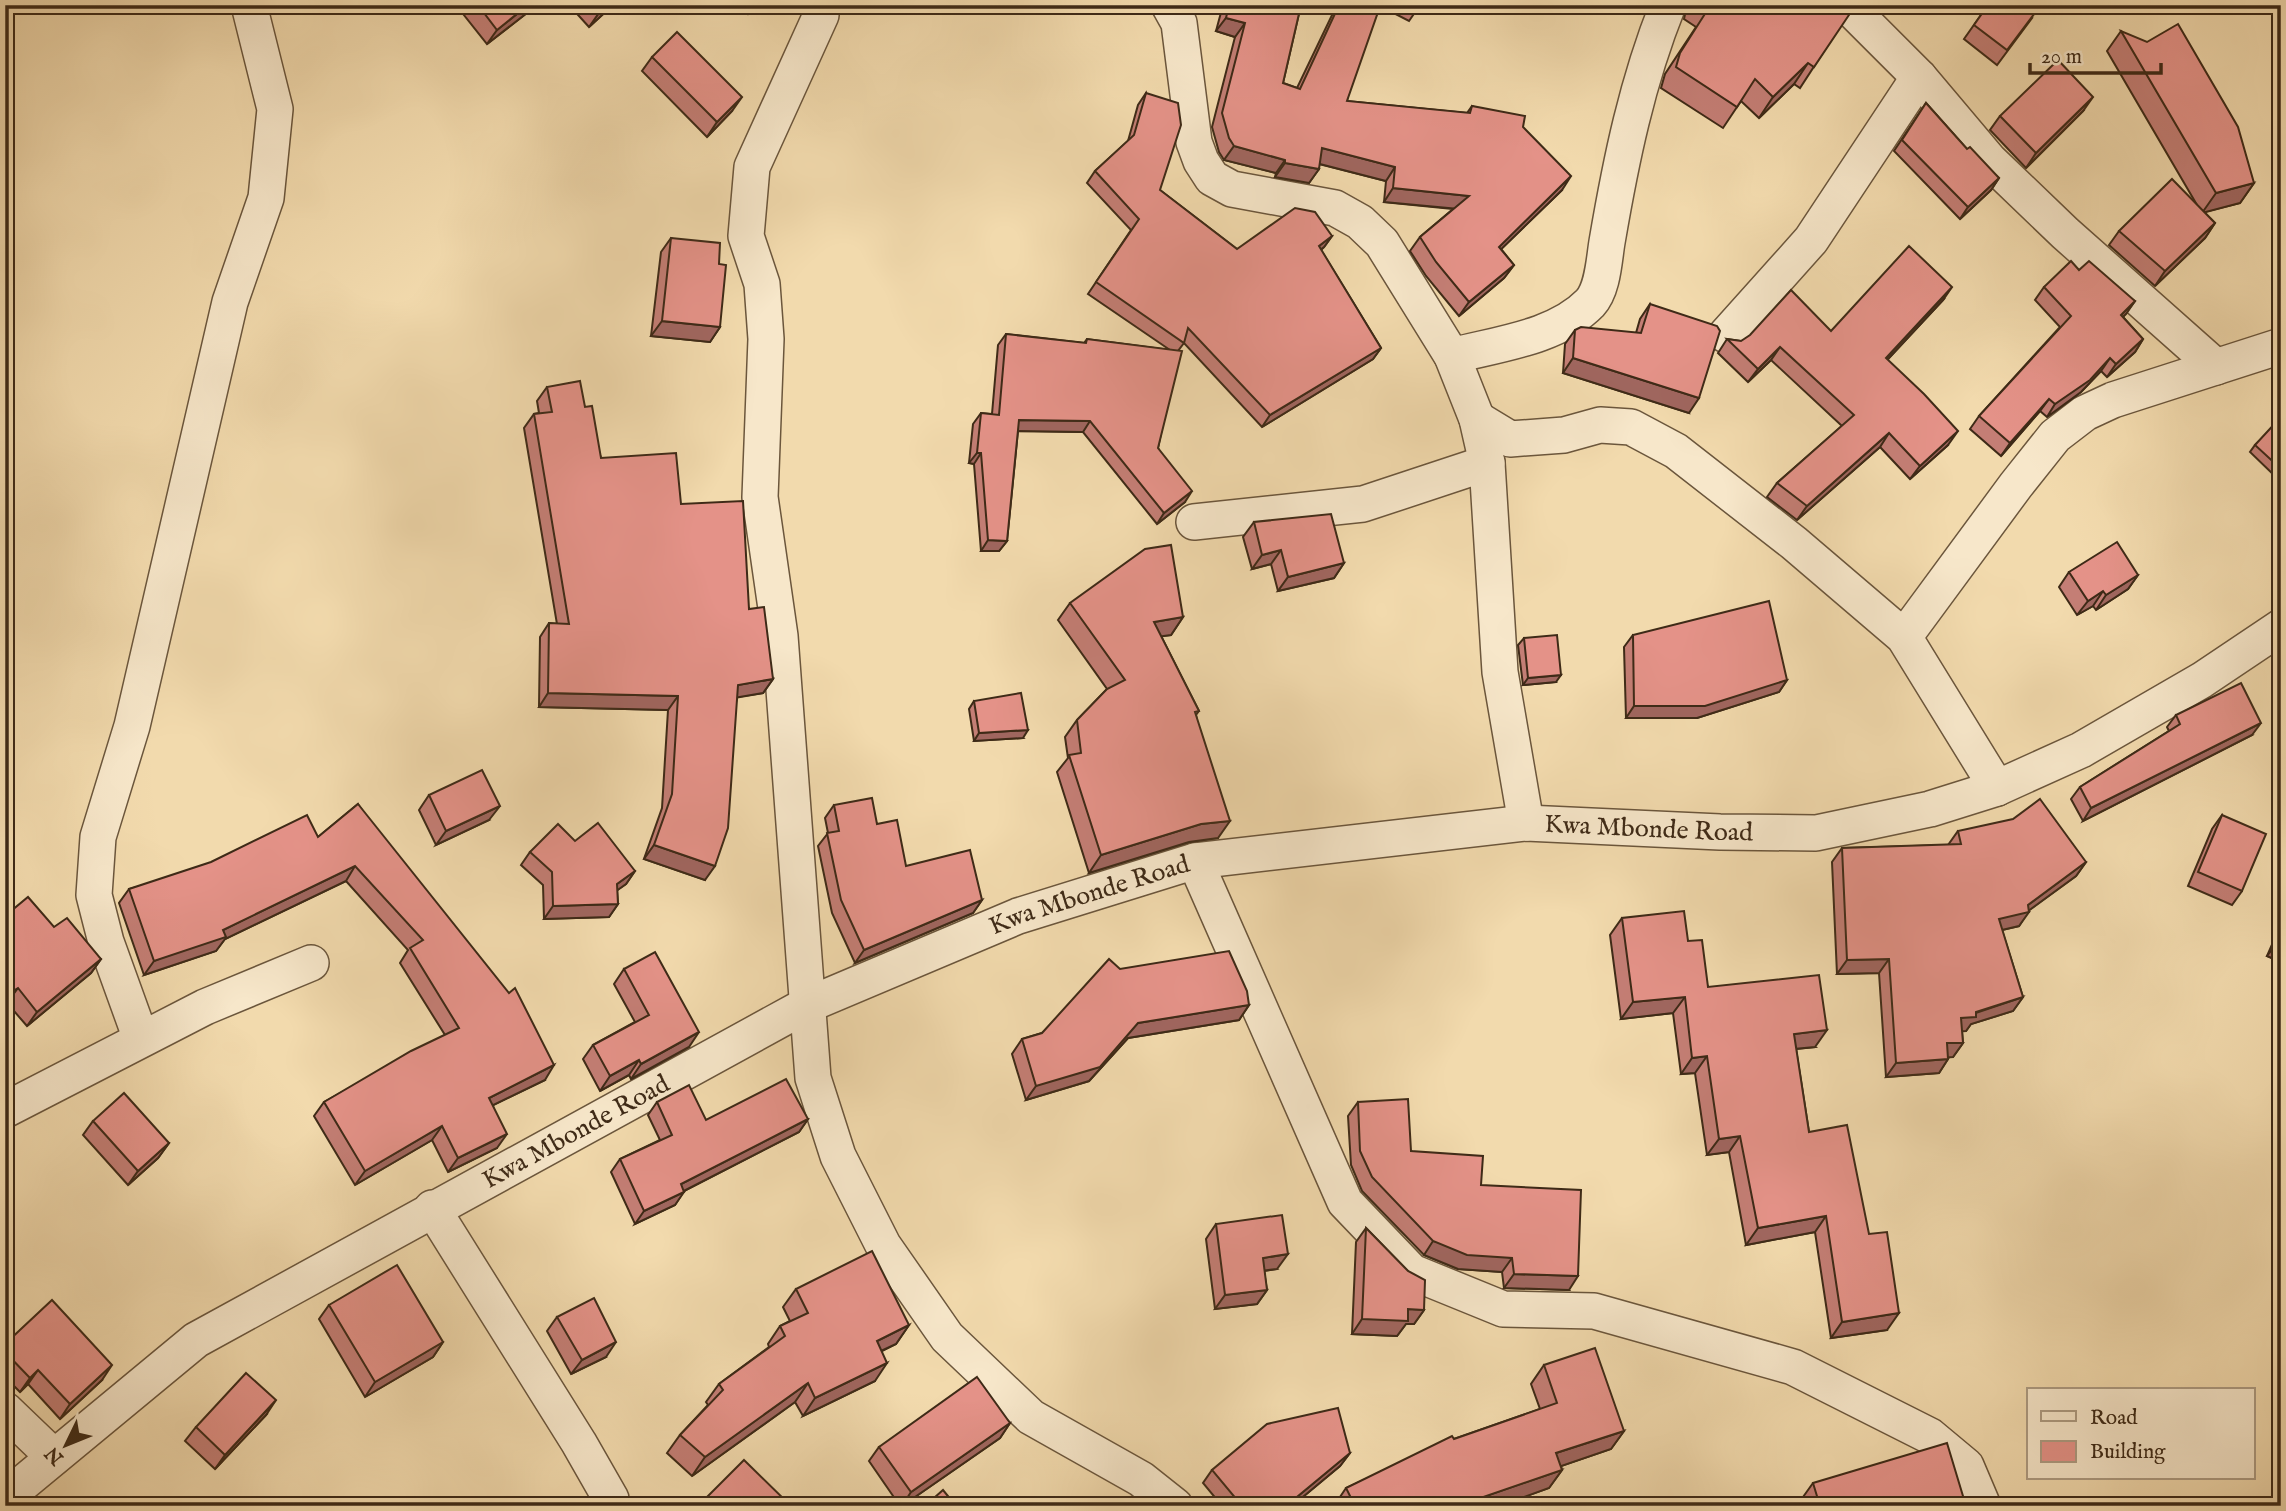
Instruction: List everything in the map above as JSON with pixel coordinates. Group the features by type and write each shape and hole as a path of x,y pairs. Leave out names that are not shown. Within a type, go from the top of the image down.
{"street":[{"path":"141,1039 106,942 94,895 98,837 132,726 230,302 266,198 275,109 249,5"},
{"path":"1169,5 1179,23 1194,142 1201,161 1212,178 1232,189 1335,208 1360,222 1382,243 1452,356 1477,419 1487,463 1500,672 1526,823"},
{"path":"1452,356 1538,333 1573,317 1592,300 1602,274 1620,164 1645,62 1668,5"},
{"path":"1847,5 1919,77 1989,160 2065,233 2216,367"},
{"path":"821,15 752,167 746,236 762,284 766,338 760,497 780,636 805,1006 813,1078 838,1156 883,1245 947,1337 1031,1417 1140,1479 1175,1506"},
{"path":"1726,335 1811,240 1919,77"},
{"path":"1904,637 2056,436 2085,412 2281,345"},
{"path":"1477,419 1510,439 1564,435 1600,425 1631,427 1686,459 1794,543 1904,637 1997,788"},
{"path":"1194,522 1363,504 1487,463"},
{"name":"Kwa Mbonde Road","path":"5,1498 196,1340 432,1208 709,1061 805,1006 1018,916 1195,861 1526,823 1720,832 1816,833 1930,809 1997,788 2081,750 2202,680 2281,627"},
{"path":"1195,861 1345,1202 1412,1272 1503,1309 1594,1311 1793,1367 1930,1436 1966,1465 1983,1506"},
{"path":"5,1110 205,1007 311,963"},
{"path":"432,1208 579,1443 611,1499 610,1506"},
{"path":"5,1410 54,1457"}],"building":[{"path":"478,5 528,5 497,30"},
{"path":"593,5 607,5 599,13"},
{"path":"1229,5 1301,5 1283,83 1300,89 1339,5 1360,5 1378,12 1347,101 1470,113 1472,106 1525,116 1523,127 1571,176 1499,247 1514,265 1469,302 1436,262 1420,237 1469,196 1393,188 1395,167 1322,148 1319,169 1285,163 1285,160 1234,146 1222,113 1245,23 1226,18"},
{"path":"1709,5 1855,6 1814,67 1808,63 1773,97 1755,79 1737,107 1676,67 1680,53"},
{"path":"1988,5 2041,5 2007,50 1974,25"},
{"path":"2178,24 2238,127 2254,183 2216,193 2121,31 2147,42"},
{"path":"677,32 742,97 717,122 652,57"},
{"path":"2058,60 2093,97 2036,153 2000,116"},
{"path":"1146,93 1178,103 1181,125 1160,190 1237,249 1295,208 1315,212 1332,236 1319,246 1381,348 1270,415 1188,328 1184,343 1096,282 1139,219 1095,171 1134,135"},
{"path":"1926,103 1967,149 1970,147 1999,178 1968,207 1902,140"},
{"path":"2172,179 2215,223 2165,271 2119,231"},
{"path":"671,238 720,243 719,264 726,265 720,327 662,321"},
{"path":"1909,246 1952,287 1886,358 1958,431 1920,466 1889,433 1807,506 1777,483 1854,415 1780,347 1758,369 1727,339 1741,341 1750,335 1791,290 1831,331"},
{"path":"2071,261 2079,270 2089,261 2135,301 2121,315 2143,339 2116,364 2110,358 2090,380 2055,404 2049,399 2010,443 1979,416 2071,316 2044,287"},
{"path":"1650,304 1717,326 1720,331 1699,398 1573,358 1575,330 1581,327 1641,333"},
{"path":"1006,334 1086,343 1087,339 1182,351 1158,448 1192,491 1164,513 1090,421 1019,420 1007,541 988,540 981,453 977,453 981,413 999,415"},
{"path":"580,381 585,407 592,406 601,458 676,453 681,504 743,501 749,609 764,607 773,679 738,685 728,828 715,866 654,845 672,794 678,696 548,693 549,623 569,624 534,414 552,412 547,387"},
{"path":"2279,419 2281,421 2281,469 2255,445"},
{"path":"1331,514 1344,563 1288,577 1281,550 1262,555 1254,522"},
{"path":"2117,542 2138,575 2106,595 2103,591 2088,601 2069,572"},
{"path":"1171,545 1183,617 1154,622 1199,711 1195,712 1230,821 1201,824 1101,855 1069,755 1081,753 1077,720 1107,689 1125,680 1070,603 1145,549"},
{"path":"1769,601 1787,680 1705,706 1634,706 1633,635"},
{"path":"1557,635 1561,675 1528,678 1524,638"},
{"path":"2241,683 2261,723 2091,808 2080,787 2180,724 2176,715"},
{"path":"1021,693 1028,730 979,733 974,701"},
{"path":"482,770 500,806 446,831 429,795"},
{"path":"872,798 877,824 897,820 906,866 970,850 982,900 864,950 841,900 827,833 839,831 834,805"},
{"path":"2040,799 2086,862 2028,905 2029,912 1999,919 2023,997 1976,1012 1976,1017 1961,1018 1963,1043 1947,1043 1948,1059 1896,1063 1889,959 1847,960 1842,848 1961,844 1958,831 2013,819"},
{"path":"358,804 509,993 515,988 554,1065 489,1098 507,1134 458,1158 442,1126 365,1171 324,1102 411,1051 459,1028 410,948 423,940 355,866 223,930 226,937 154,961 129,889 211,862 307,815 318,837"},
{"path":"2222,815 2266,834 2242,891 2198,872"},
{"path":"598,823 635,871 617,884 618,904 553,906 552,872 530,852 558,824 575,841"},
{"path":"28,897 54,927 67,918 101,959 37,1012 18,988 5,996 5,916"},
{"path":"1684,911 1688,941 1702,940 1708,987 1819,975 1827,1030 1794,1034 1809,1132 1847,1125 1869,1234 1887,1232 1899,1313 1842,1322 1826,1216 1758,1228 1740,1136 1719,1139 1707,1056 1692,1058 1685,997 1633,1002 1622,918"},
{"path":"1229,951 1247,991 1249,1005 1138,1023 1100,1067 1036,1086 1022,1039 1042,1033 1109,959 1120,969"},
{"path":"655,952 699,1032 641,1064 639,1060 610,1076 593,1045 649,1015 624,969"},
{"path":"786,1079 808,1119 681,1184 684,1192 644,1211 620,1159 672,1135 657,1102 689,1085 706,1120"},
{"path":"124,1093 169,1143 138,1171 93,1121"},
{"path":"1408,1099 1411,1151 1483,1156 1481,1185 1581,1190 1578,1276 1514,1274 1512,1258 1467,1255 1433,1241 1372,1177 1360,1151 1358,1102"},
{"path":"1282,1215 1288,1254 1263,1258 1267,1290 1225,1295 1216,1224"},
{"path":"1366,1228 1408,1271 1425,1280 1424,1310 1408,1309 1408,1321 1362,1319"},
{"path":"872,1251 909,1325 877,1341 887,1363 815,1398 808,1383 705,1457 680,1435 723,1390 719,1384 785,1336 780,1326 808,1313 796,1289"},
{"path":"397,1265 443,1342 375,1382 329,1305"},
{"path":"594,1298 616,1342 582,1360 557,1317"},
{"path":"52,1300 112,1365 70,1404 38,1370 30,1378 5,1352 5,1344"},
{"path":"1595,1348 1624,1431 1556,1453 1562,1470 1483,1497 1485,1502 1477,1506 1355,1506 1346,1488 1452,1436 1454,1439 1557,1403 1544,1365"},
{"path":"246,1373 276,1400 225,1455 196,1427"},
{"path":"977,1377 1010,1423 911,1492 879,1447"},
{"path":"1338,1408 1350,1453 1286,1506 1242,1506 1212,1470 1267,1424"},
{"path":"1947,1443 1966,1506 1820,1506 1813,1483"},
{"path":"744,1460 791,1506 708,1506 703,1501"},
{"path":"943,1490 956,1506 925,1506"}]}
